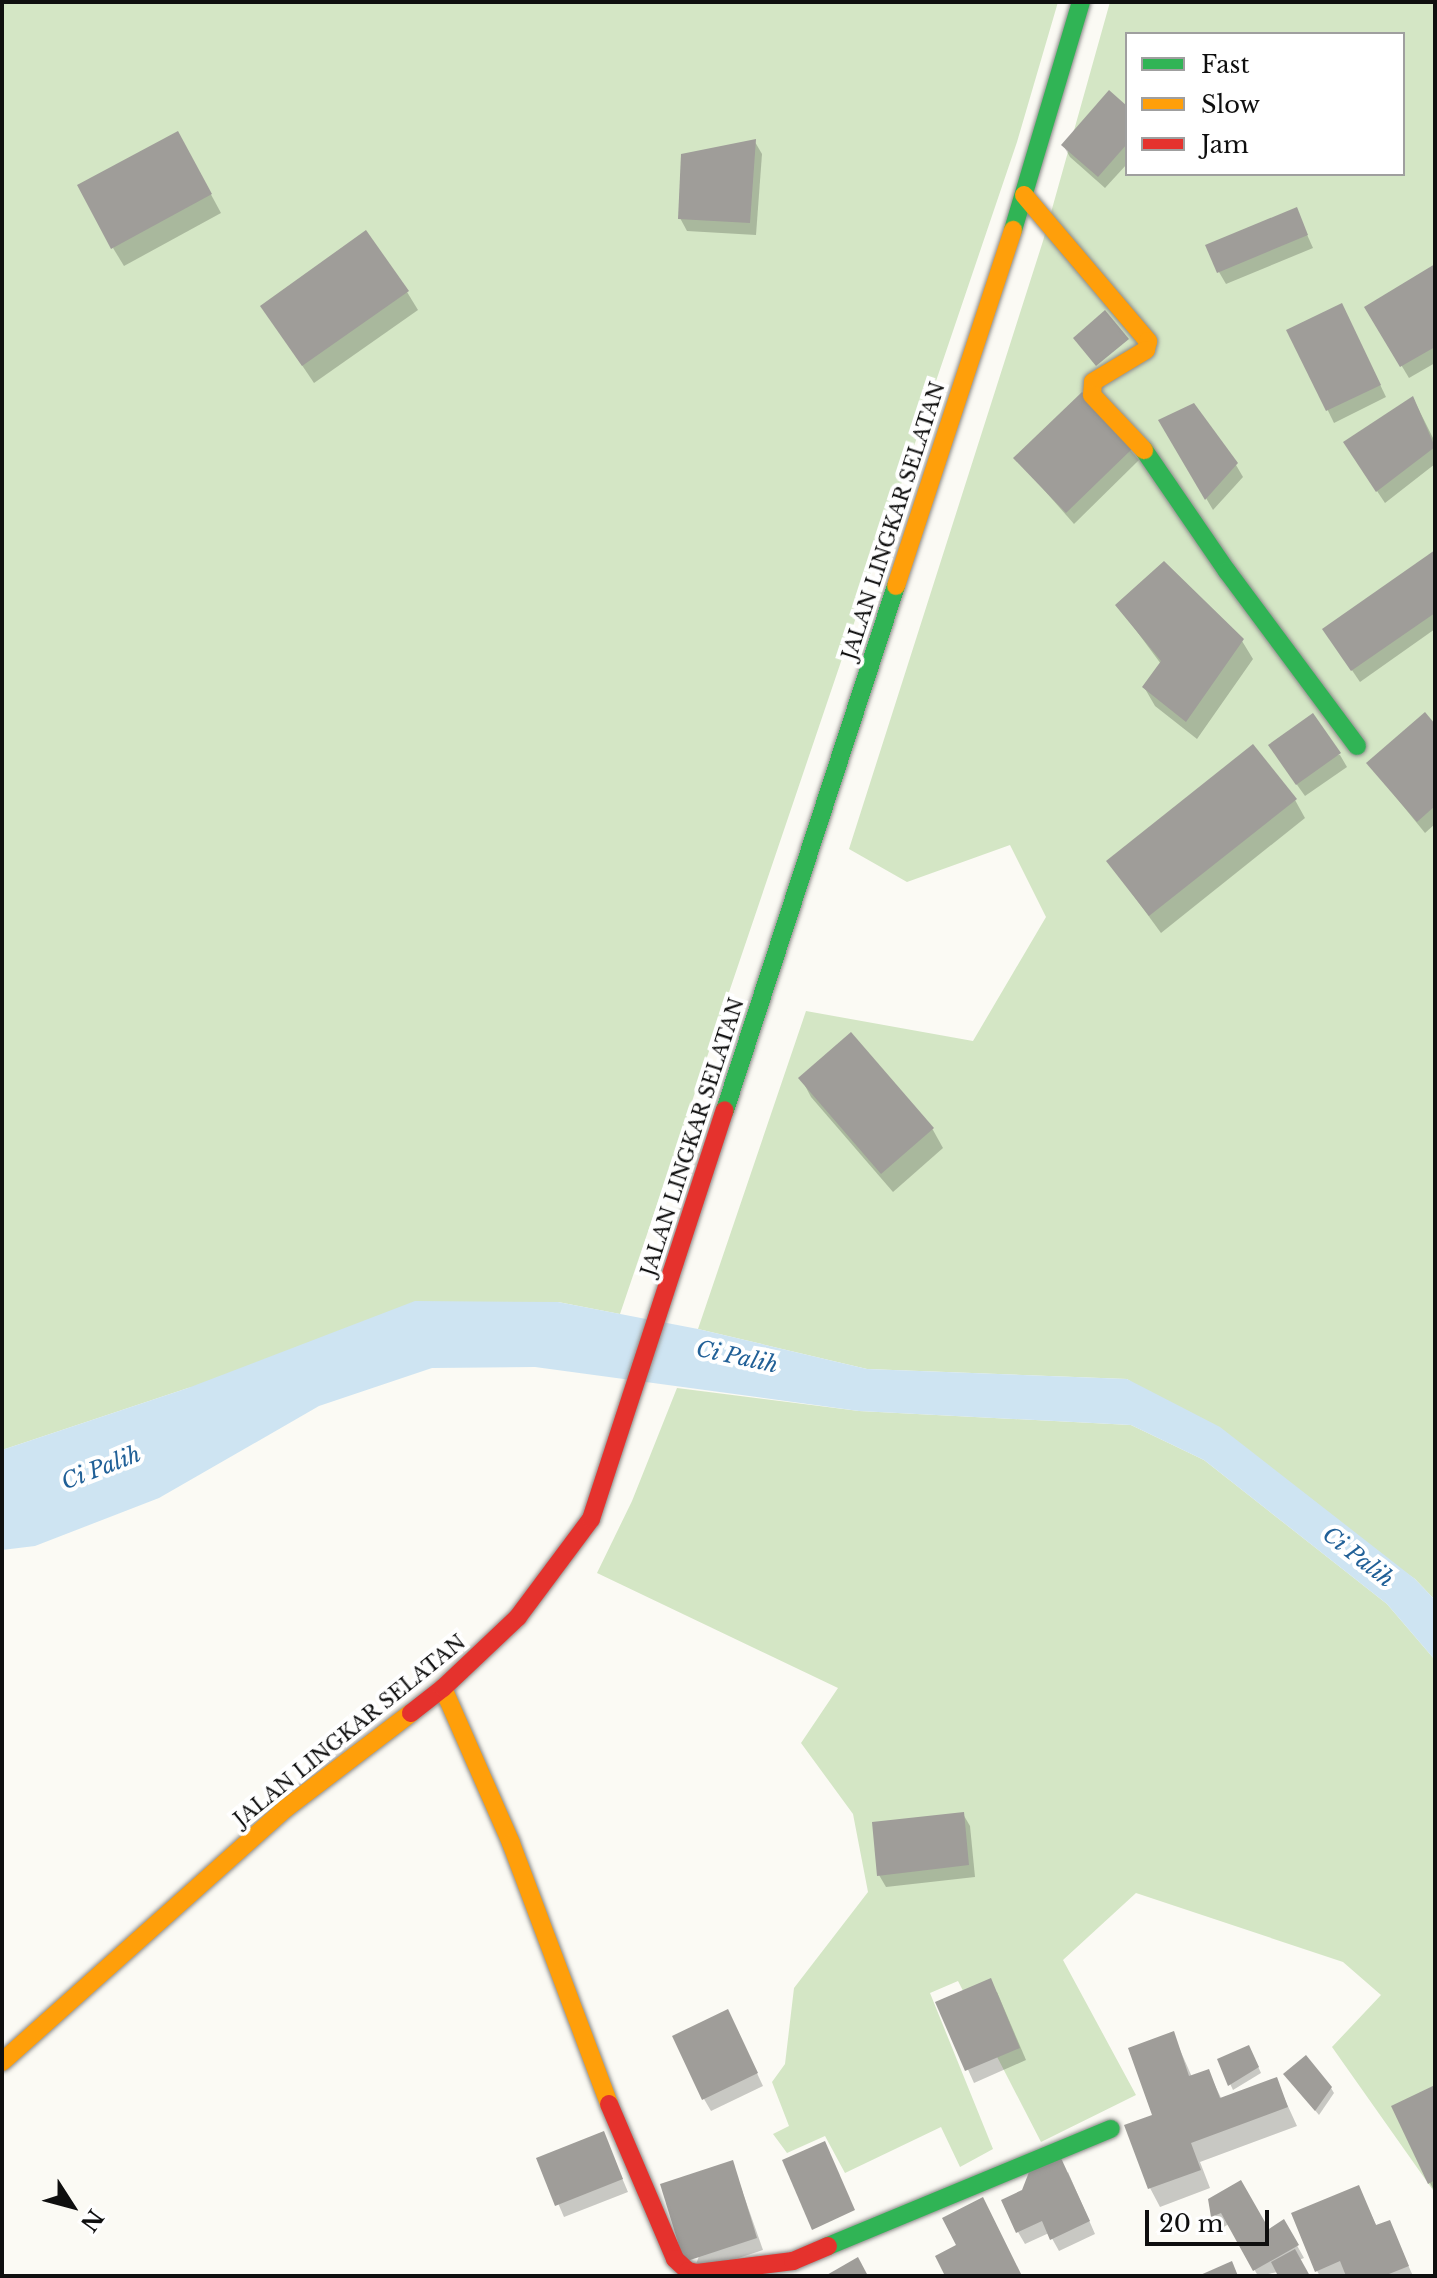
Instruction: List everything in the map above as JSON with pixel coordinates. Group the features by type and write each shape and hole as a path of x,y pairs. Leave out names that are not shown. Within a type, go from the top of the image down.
{"street":[{"name":"JALAN LINGKAR SELATAN","path":"2,2062 285,1809 443,1688 518,1617 591,1519 1024,195 1081,2"},
{"path":"1024,195 1148,341 1146,350 1093,382 1092,395 1135,438 1227,571 1357,746"},
{"path":"443,1688 511,1843 611,2109 675,2259 688,2271 697,2273 793,2261 1111,2129"}],"green space":[{"path":"2,2 1058,2 1017,142 620,1314 558,1302 188,1388 2,1450"},
{"path":"1110,2 1435,2 1435,1600 1415,1579 1127,1379 867,1369 698,1329 806,1011 973,1041 1046,917 1010,845 907,882 849,849 1043,241"},
{"path":"677,1388 859,1411 1131,1425 1204,1460 1387,1604 1435,1660 1435,2193 1332,2047 1381,1995 1343,1962 1136,1893 1063,1960 1136,2095 1041,2142 958,1981 930,1993 993,2149 960,2167 941,2127 845,2173 825,2136 787,2153 773,2134 789,2126 772,2082 785,2064 794,1988 868,1892 853,1814 801,1743 838,1688 597,1573 632,1501"}],"water":[{"name":"Ci Palih","path":"415,1301 558,1302 698,1329 867,1369 1127,1379 1220,1427 1415,1579 1435,1600 1435,1660 1387,1604 1204,1460 1131,1425 859,1411 535,1367 432,1368 319,1406 159,1498 35,1546 2,1550 2,1450 188,1388"}],"building":[{"path":"1109,90 1125,104 1125,146 1098,177 1061,145"},
{"path":"178,131 212,194 111,249 77,185"},
{"path":"756,139 750,223 678,219 681,154"},
{"path":"1297,207 1308,235 1217,273 1205,245"},
{"path":"366,230 409,291 302,366 260,306"},
{"path":"1435,264 1435,347 1400,367 1364,307"},
{"path":"1342,303 1381,385 1326,411 1286,330"},
{"path":"1105,310 1129,339 1096,366 1073,338"},
{"path":"1082,392 1134,447 1066,513 1013,458"},
{"path":"1413,396 1435,447 1376,492 1343,442"},
{"path":"1194,403 1238,463 1205,500 1158,420"},
{"path":"1435,550 1435,613 1351,671 1322,629"},
{"path":"1164,561 1244,639 1186,722 1142,687 1161,661 1115,605"},
{"path":"1425,712 1435,724 1435,806 1417,822 1366,763"},
{"path":"1313,713 1341,753 1296,785 1268,745"},
{"path":"1253,744 1297,799 1149,916 1106,861"},
{"path":"851,1032 934,1128 881,1174 798,1078"},
{"path":"964,1812 969,1865 877,1876 872,1822"},
{"path":"991,1978 1020,2048 965,2071 935,2002"},
{"path":"728,2009 758,2073 702,2100 672,2036"},
{"path":"1174,2031 1189,2076 1209,2069 1220,2098 1277,2077 1288,2107 1191,2143 1201,2170 1148,2189 1124,2125 1152,2115 1128,2048"},
{"path":"1249,2045 1259,2067 1228,2086 1217,2059"},
{"path":"1306,2055 1332,2087 1315,2111 1283,2074"},
{"path":"1435,2085 1435,2180 1428,2184 1391,2106"},
{"path":"604,2131 623,2179 555,2206 536,2158"},
{"path":"825,2141 855,2210 812,2230 782,2160"},
{"path":"1061,2158 1090,2221 1050,2240 1042,2221 1016,2233 1001,2200 1022,2190 1029,2172"},
{"path":"733,2160 757,2238 684,2262 660,2184"},
{"path":"1241,2180 1269,2229 1284,2219 1299,2245 1253,2271 1221,2213 1211,2217 1208,2199"},
{"path":"1359,2185 1376,2225 1390,2220 1409,2266 1384,2276 1346,2276 1340,2261 1315,2272 1291,2213"},
{"path":"983,2197 1022,2276 945,2276 935,2256 956,2245 942,2218"},
{"path":"1295,2249 1310,2276 1278,2276 1271,2262"},
{"path":"858,2257 868,2276 825,2276"},
{"path":"1232,2261 1238,2276 1198,2276"}],"traffic: fast":[{"path":"1013,230 1081,2"},
{"path":"1144,450 1227,571 1357,746"},
{"path":"725,1110 896,586"},
{"path":"828,2246 1111,2129"}],"traffic: slow":[{"path":"1024,195 1148,341 1146,350 1093,382 1092,395 1144,450"},
{"path":"896,586 1013,230"},
{"path":"443,1688 511,1843 609,2104"},
{"path":"2,2062 285,1809 411,1713"}],"traffic: jam":[{"path":"411,1713 443,1688 518,1617 591,1519 725,1110"},
{"path":"609,2104 675,2259 688,2271 697,2273 793,2261 828,2246"}]}
